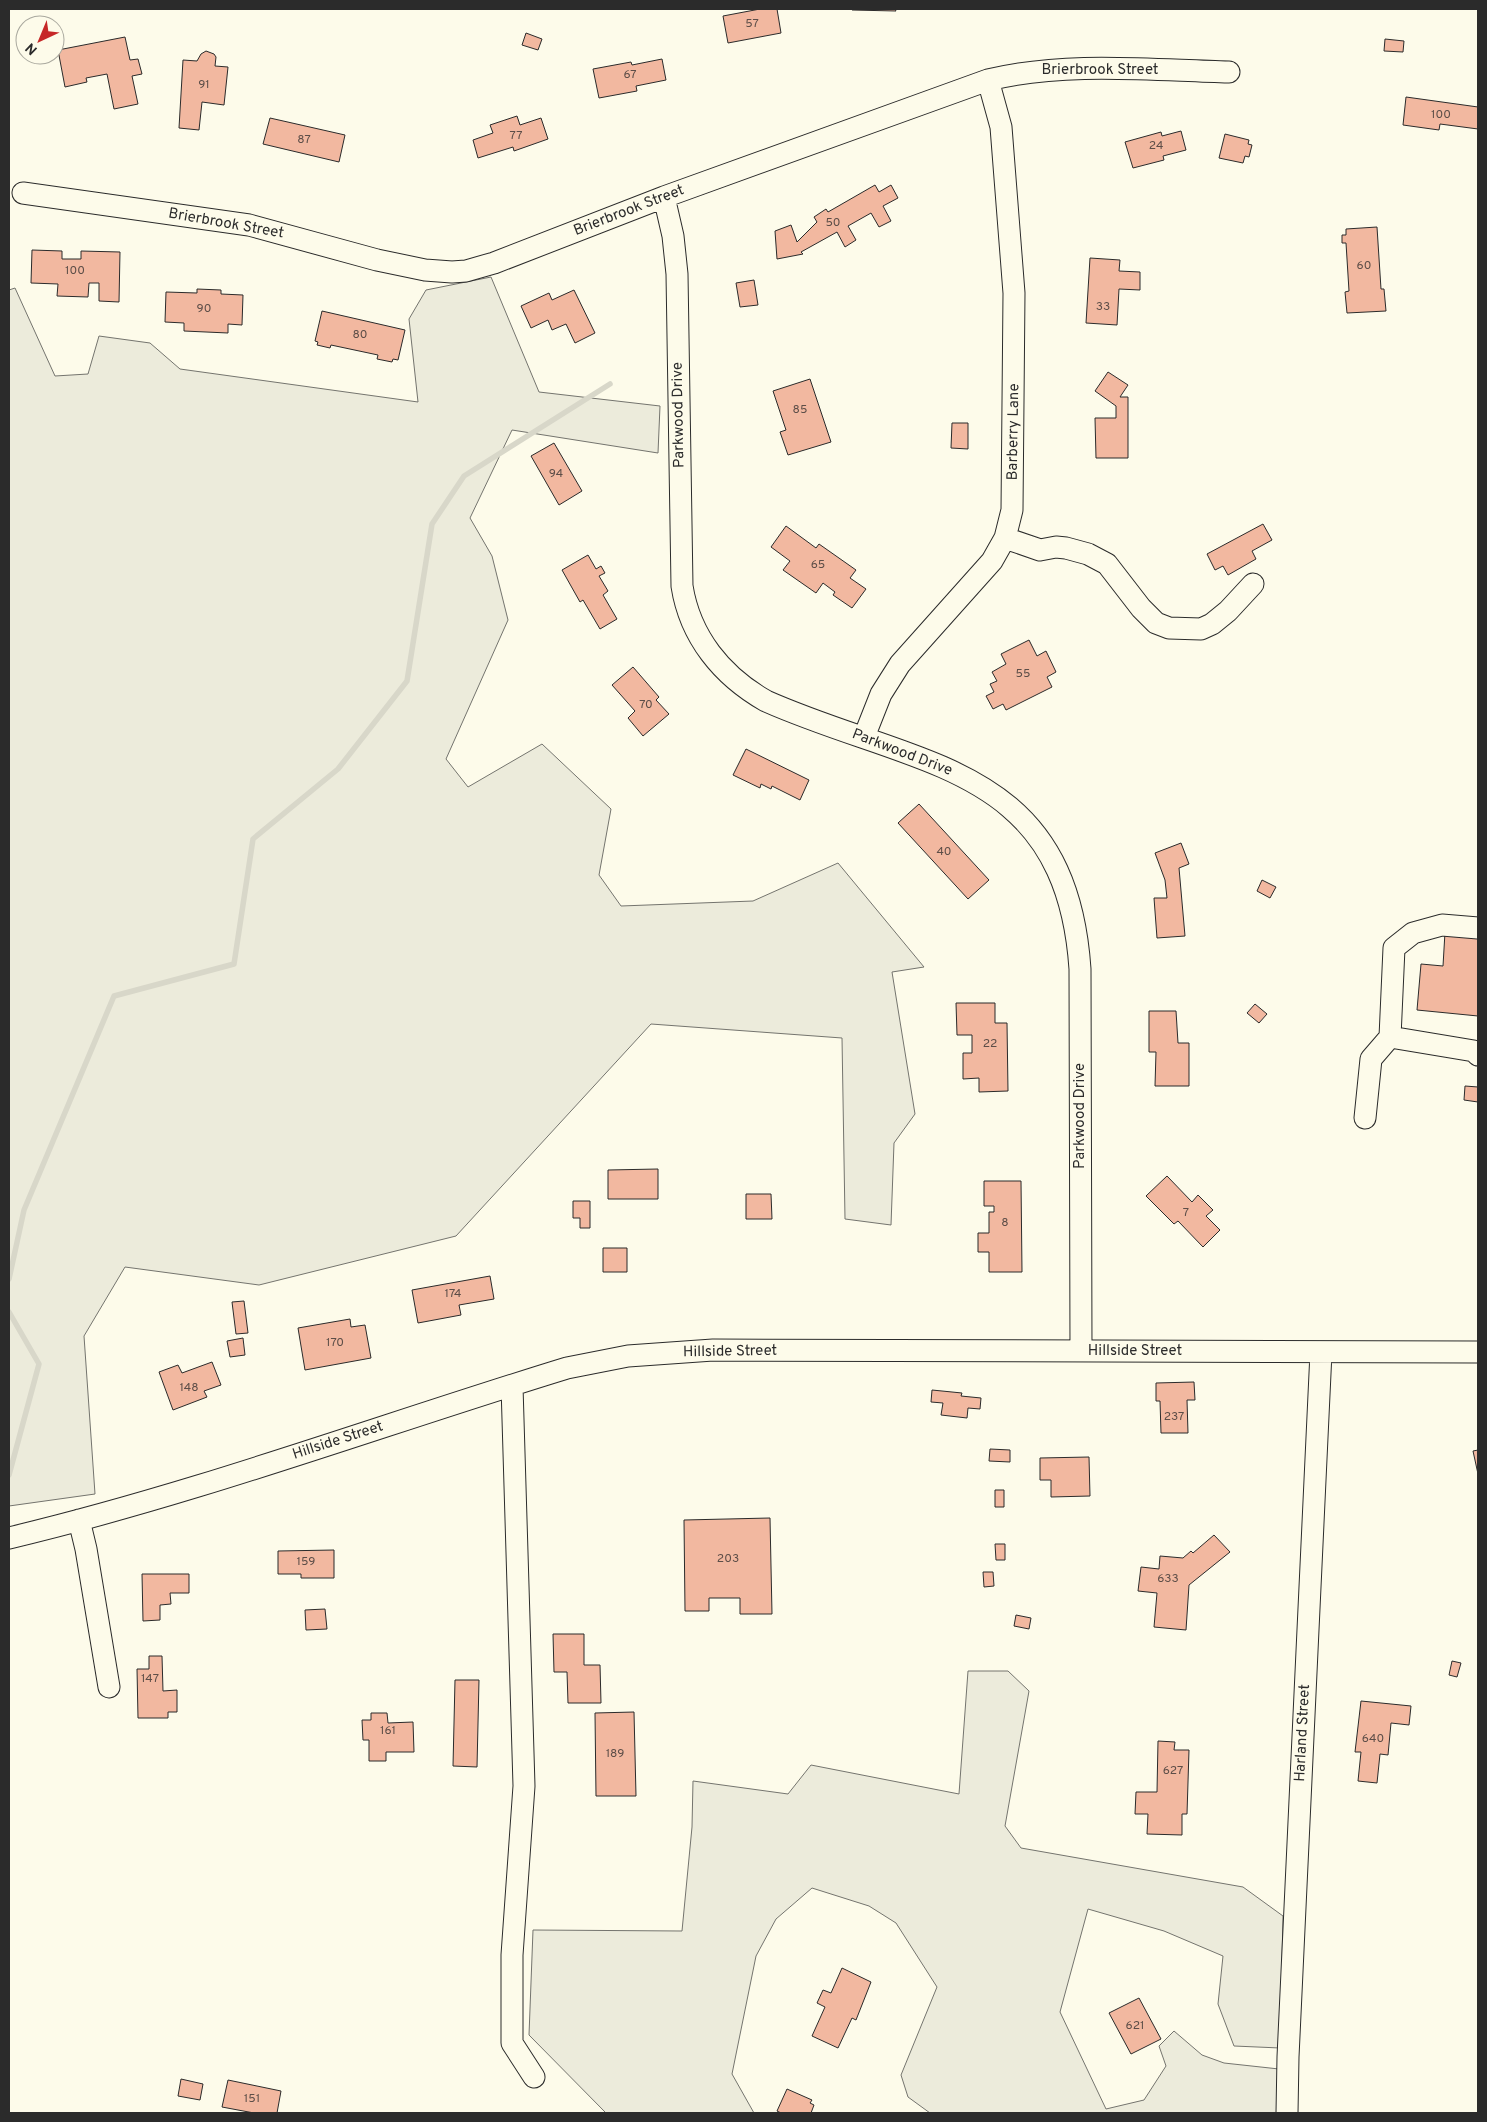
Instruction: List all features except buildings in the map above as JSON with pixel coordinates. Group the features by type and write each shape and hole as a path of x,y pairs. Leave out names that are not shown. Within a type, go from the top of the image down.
{"street":[{"name":"Brierbrook Street","path":"23,193 231,221 270,230 386,263 425,270 452,272 481,267 664,197 988,80 1026,72 1063,68 1230,72"},
{"name":"Barberry Lane","path":"864,737 874,708 890,678 914,647 983,573 1000,550 1012,510 1014,293 1004,144 998,111 988,80"},
{"name":"Parkwood Drive","path":"664,197 676,255 681,568 684,602 697,633 727,673 753,694 780,708 864,737 950,770 996,796 1010,807 1035,834 1055,864 1064,883 1075,923 1080,969 1080,1350"},
{"path":"1005,538 1040,550 1056,547 1088,554 1106,564 1141,608 1156,623 1169,628 1201,628 1212,624 1228,611 1253,584"},
{"path":"1365,1118 1371,1059 1390,1037 1394,948 1413,933 1442,926 1478,928"},
{"path":"1390,1037 1474,1051 1478,1054"},
{"name":"Hillside Street","path":"9,1538 206,1483 586,1363 658,1354 713,1350 1478,1352"},
{"name":"Harland Street","path":"1287,2113 1321,1352"},
{"path":"512,1386 524,1786 512,1955 512,2043 534,2077"},
{"path":"79,1520 86,1550 109,1687"}],"shaded area":[{"path":"491,277 539,392 660,406 658,453 512,430 470,518 492,556 508,620 446,759 468,787 542,744 611,809 599,875 621,906 753,901 838,863 924,967 892,972 915,1114 894,1143 891,1225 845,1219 842,1038 651,1024 456,1236 259,1285 125,1267 84,1336 95,1494 9,1506 9,290 15,288 55,376 88,374 99,336 150,343 180,369 418,402 409,319 426,290"},
{"path":"968,1671 1008,1671 1029,1691 1005,1826 1021,1848 1243,1887 1283,1916 1280,2048 1234,2046 1218,2004 1223,1956 1164,1931 1088,1909 1060,2012 1106,2109 1144,2100 1166,2066 1159,2046 1174,2031 1202,2055 1224,2063 1279,2069 1279,2113 930,2113 908,2097 901,2075 937,1987 896,1923 869,1906 812,1888 776,1919 756,1956 732,2074 754,2113 606,2113 529,2035 533,1930 682,1931 692,1827 693,1781 788,1794 811,1765 959,1794"}],"waterway":[{"path":"9,1279 24,1210 114,996 234,964 253,839 338,769 407,681 432,524 464,476 610,384"},
{"path":"9,1312 39,1364 9,1475"}]}
